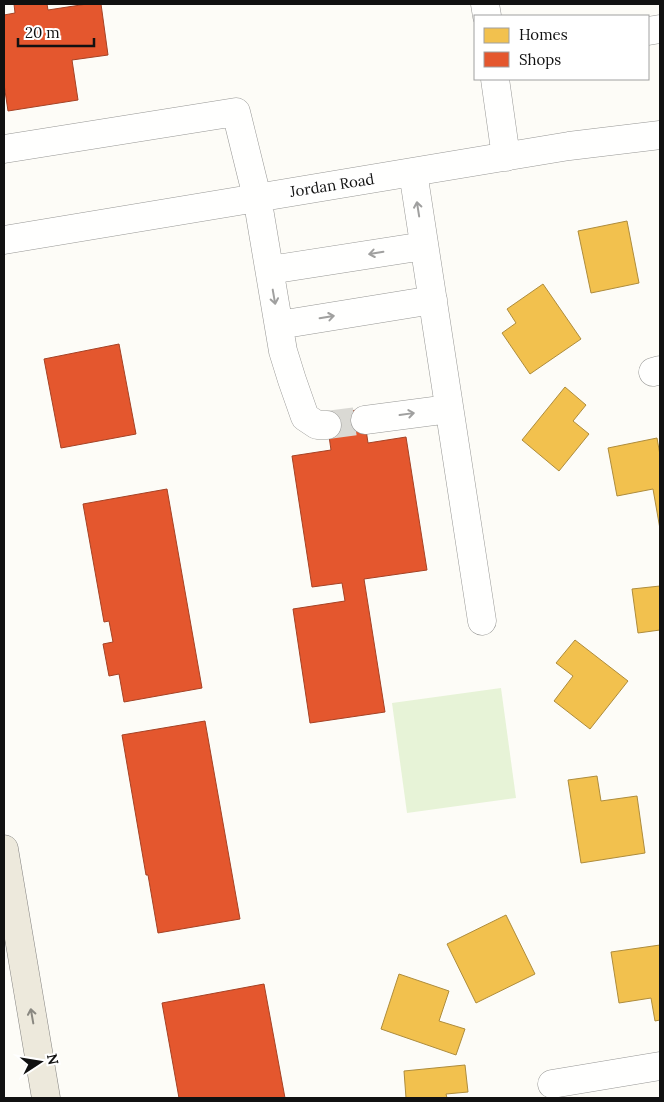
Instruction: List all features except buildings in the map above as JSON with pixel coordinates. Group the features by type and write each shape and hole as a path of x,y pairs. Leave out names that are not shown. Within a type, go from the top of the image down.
{"main road":[{"path":"4,850 46,1098"}],"street":[{"path":"495,80 506,157"},
{"path":"4,149 236,112 258,198 285,358 305,417 317,425 327,425"},
{"name":"Jordan Road","path":"4,240 506,157 660,135"},
{"path":"413,172 482,621"},
{"path":"270,270 424,246"},
{"path":"279,325 432,300"},
{"path":"365,420 449,409"},
{"path":"552,1084 660,1066"}],"green space":[{"path":"501,688 516,798 407,813 392,703"}],"tunnel":[{"path":"327,425 365,420"}]}
